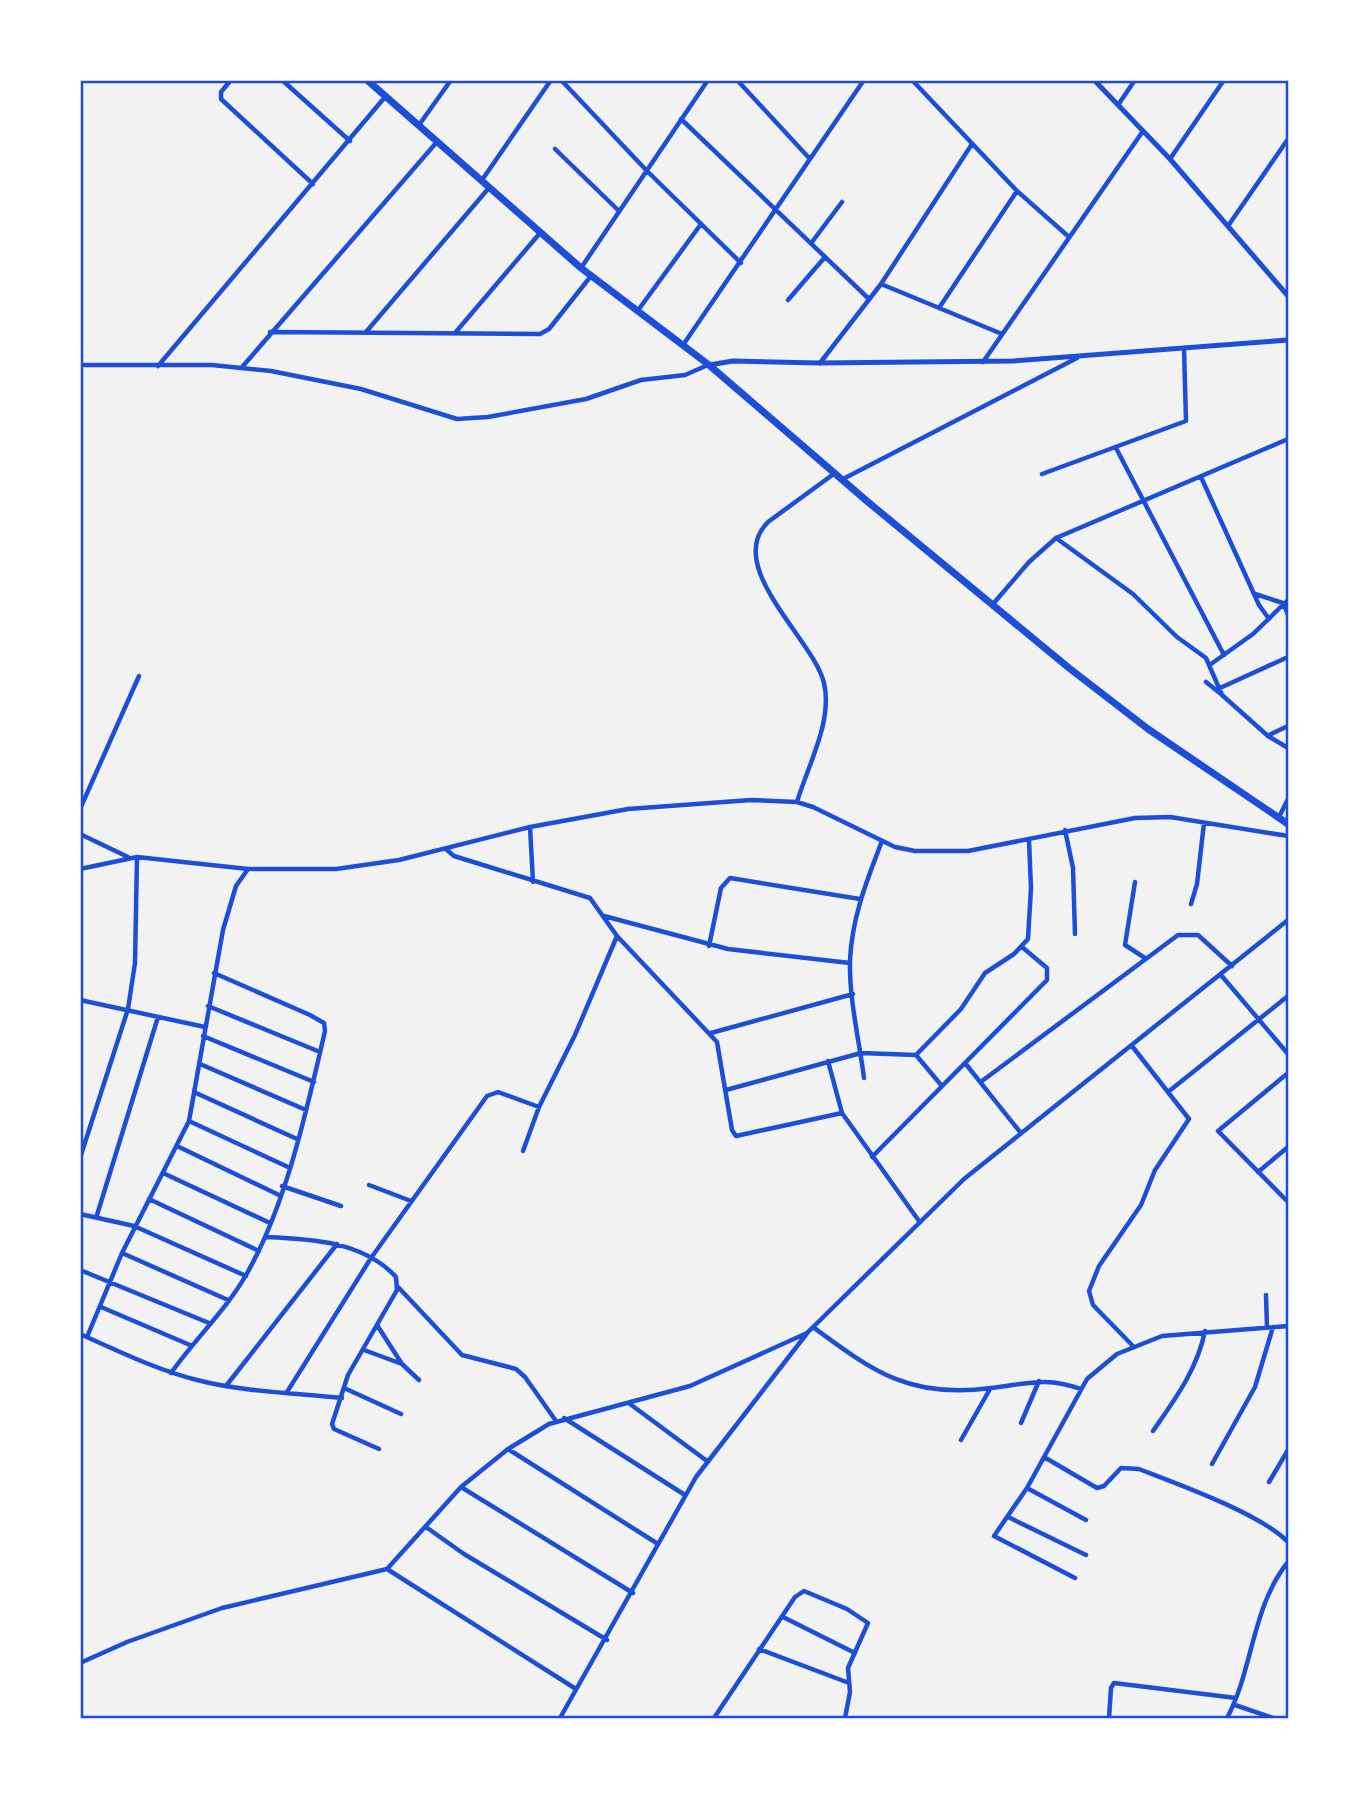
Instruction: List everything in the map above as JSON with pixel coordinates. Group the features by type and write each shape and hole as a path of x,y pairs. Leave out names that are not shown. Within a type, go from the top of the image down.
{"main road":[{"path":"368,80 488,189 581,268 639,309 709,365 992,605 1118,706 1207,771 1289,824"}],"street":[{"path":"231,80 220,92 221,99 313,184"},
{"path":"282,80 350,142"},
{"path":"418,126 451,80"},
{"path":"481,181 551,80"},
{"path":"561,80 646,171 741,263"},
{"path":"581,268 708,80"},
{"path":"737,80 810,159"},
{"path":"683,345 864,80"},
{"path":"912,80 1017,191 1069,237"},
{"path":"1094,80 1170,159 1287,291"},
{"path":"1117,106 1135,80"},
{"path":"1170,159 1224,80"},
{"path":"158,366 350,142 385,97"},
{"path":"681,119 813,242 869,299"},
{"path":"984,362 1143,131"},
{"path":"1228,226 1289,139"},
{"path":"242,367 270,331 346,250 436,143"},
{"path":"819,363 881,284 972,144"},
{"path":"555,149 619,211"},
{"path":"366,332 488,189"},
{"path":"939,308 1017,191"},
{"path":"813,242 842,202"},
{"path":"639,309 701,224"},
{"path":"455,334 540,233"},
{"path":"788,300 825,257"},
{"path":"270,331 542,333 549,329 591,276"},
{"path":"881,284 1002,334"},
{"path":"80,365 242,367 361,389 442,417 466,419 586,399 641,380 685,375 709,365 733,361 984,362 1077,358 1289,340"},
{"path":"1042,474 1187,419 1184,348"},
{"path":"843,479 1077,358"},
{"path":"992,605 1029,562 1056,538 1289,439"},
{"path":"1116,448 1224,655"},
{"path":"797,802 825,716 824,683 816,664 768,590 755,543 768,522 835,473"},
{"path":"1201,477 1254,594 1269,619"},
{"path":"1056,538 1133,594 1211,664 1222,695"},
{"path":"1254,594 1286,602"},
{"path":"1286,602 1289,615"},
{"path":"1211,664 1269,619 1286,602"},
{"path":"1220,688 1289,657"},
{"path":"80,808 139,676"},
{"path":"1206,682 1268,736 1289,748"},
{"path":"1268,736 1289,726"},
{"path":"1279,817 1289,799"},
{"path":"80,869 137,857 248,869 336,869 399,860 530,827 628,808 751,800 797,802 882,841 915,851 939,853 968,851 1135,818 1170,817 1289,836"},
{"path":"1191,904 1197,884 1205,823"},
{"path":"530,827 533,882"},
{"path":"1065,830 1073,868 1075,934"},
{"path":"80,834 129,858"},
{"path":"726,1090 861,1053 916,1055 961,1009 985,973 1022,947 1028,939 1031,922 1029,840"},
{"path":"864,1078 850,963 860,899 882,841"},
{"path":"446,849 454,856 533,882 582,893 604,916 617,936 711,1033 720,1051 732,1130 736,1136 842,1113"},
{"path":"80,1158 128,1009 135,962 137,857"},
{"path":"88,1337 121,1252 189,1121 196,1092 214,972 230,904 248,869"},
{"path":"709,946 718,897 723,883 730,878 860,899"},
{"path":"1135,882 1125,944 1145,958"},
{"path":"604,916 709,946 850,963"},
{"path":"560,1718 607,1640 685,1495 707,1461 808,1332 919,1221 1020,1132 1289,920"},
{"path":"982,1081 1178,935 1190,933 1207,941 1232,966"},
{"path":"523,1151 539,1107 575,1035 617,936"},
{"path":"872,1157 1047,980 1047,968 1022,947"},
{"path":"171,1373 246,1276 259,1251 306,1110 324,1024 214,972"},
{"path":"1220,975 1289,1054"},
{"path":"711,1033 853,994"},
{"path":"1168,1092 1289,996"},
{"path":"80,1000 205,1027"},
{"path":"207,1006 320,1052"},
{"path":"97,1215 158,1017"},
{"path":"204,1036 314,1082"},
{"path":"1132,1046 1189,1119 1155,1170 1141,1205 1099,1266 1089,1296 1093,1306 1132,1345"},
{"path":"916,1055 942,1086"},
{"path":"828,1061 842,1113 919,1221"},
{"path":"965,1063 1020,1132"},
{"path":"200,1064 306,1110"},
{"path":"1289,1073 1218,1131 1289,1202"},
{"path":"196,1092 297,1139"},
{"path":"287,1392 371,1258 478,1107 491,1093 502,1092 539,1107"},
{"path":"189,1121 288,1167"},
{"path":"177,1146 279,1195"},
{"path":"1258,1172 1289,1147"},
{"path":"163,1172 270,1223"},
{"path":"369,1185 411,1202"},
{"path":"282,1186 341,1206"},
{"path":"149,1199 259,1251"},
{"path":"80,1214 97,1215 134,1226 246,1276"},
{"path":"265,1237 305,1238 337,1244 371,1258 395,1275 398,1288 463,1355 516,1369 525,1377 556,1421"},
{"path":"226,1386 337,1244"},
{"path":"121,1252 228,1300"},
{"path":"80,1270 209,1323"},
{"path":"379,1449 332,1427 350,1370 398,1288"},
{"path":"1212,1464 1255,1387 1270,1327 1266,1295"},
{"path":"101,1307 190,1345"},
{"path":"377,1325 402,1364 419,1380"},
{"path":"1075,1578 994,1536 1027,1488 1081,1389 1098,1368 1132,1345 1162,1336 1289,1326"},
{"path":"813,1327 866,1367 897,1381 942,1388 990,1389 1040,1380 1058,1381 1081,1389"},
{"path":"1153,1431 1189,1378 1201,1352 1205,1331"},
{"path":"80,1663 127,1642 222,1608 387,1569 461,1487 508,1449 556,1421 690,1387 808,1332"},
{"path":"80,1334 171,1373 226,1386 343,1398"},
{"path":"364,1350 402,1364"},
{"path":"1021,1423 1040,1380"},
{"path":"344,1388 401,1414"},
{"path":"961,1440 990,1389"},
{"path":"630,1404 707,1461"},
{"path":"564,1418 685,1495"},
{"path":"508,1449 658,1544"},
{"path":"1269,1482 1289,1450"},
{"path":"1044,1457 1097,1488 1104,1486 1121,1468 1139,1469 1266,1524 1289,1542"},
{"path":"461,1487 633,1593"},
{"path":"1027,1488 1086,1520"},
{"path":"1007,1517 1086,1555"},
{"path":"426,1527 607,1640"},
{"path":"1227,1718 1234,1705 1256,1632 1275,1584 1289,1562"},
{"path":"387,1569 576,1689"},
{"path":"714,1718 795,1597 804,1591 847,1609 868,1623 848,1668 845,1718"},
{"path":"783,1616 855,1653"},
{"path":"759,1649 849,1683"},
{"path":"1109,1718 1111,1688 1114,1683 1236,1698"},
{"path":"1234,1705 1273,1718"}]}
